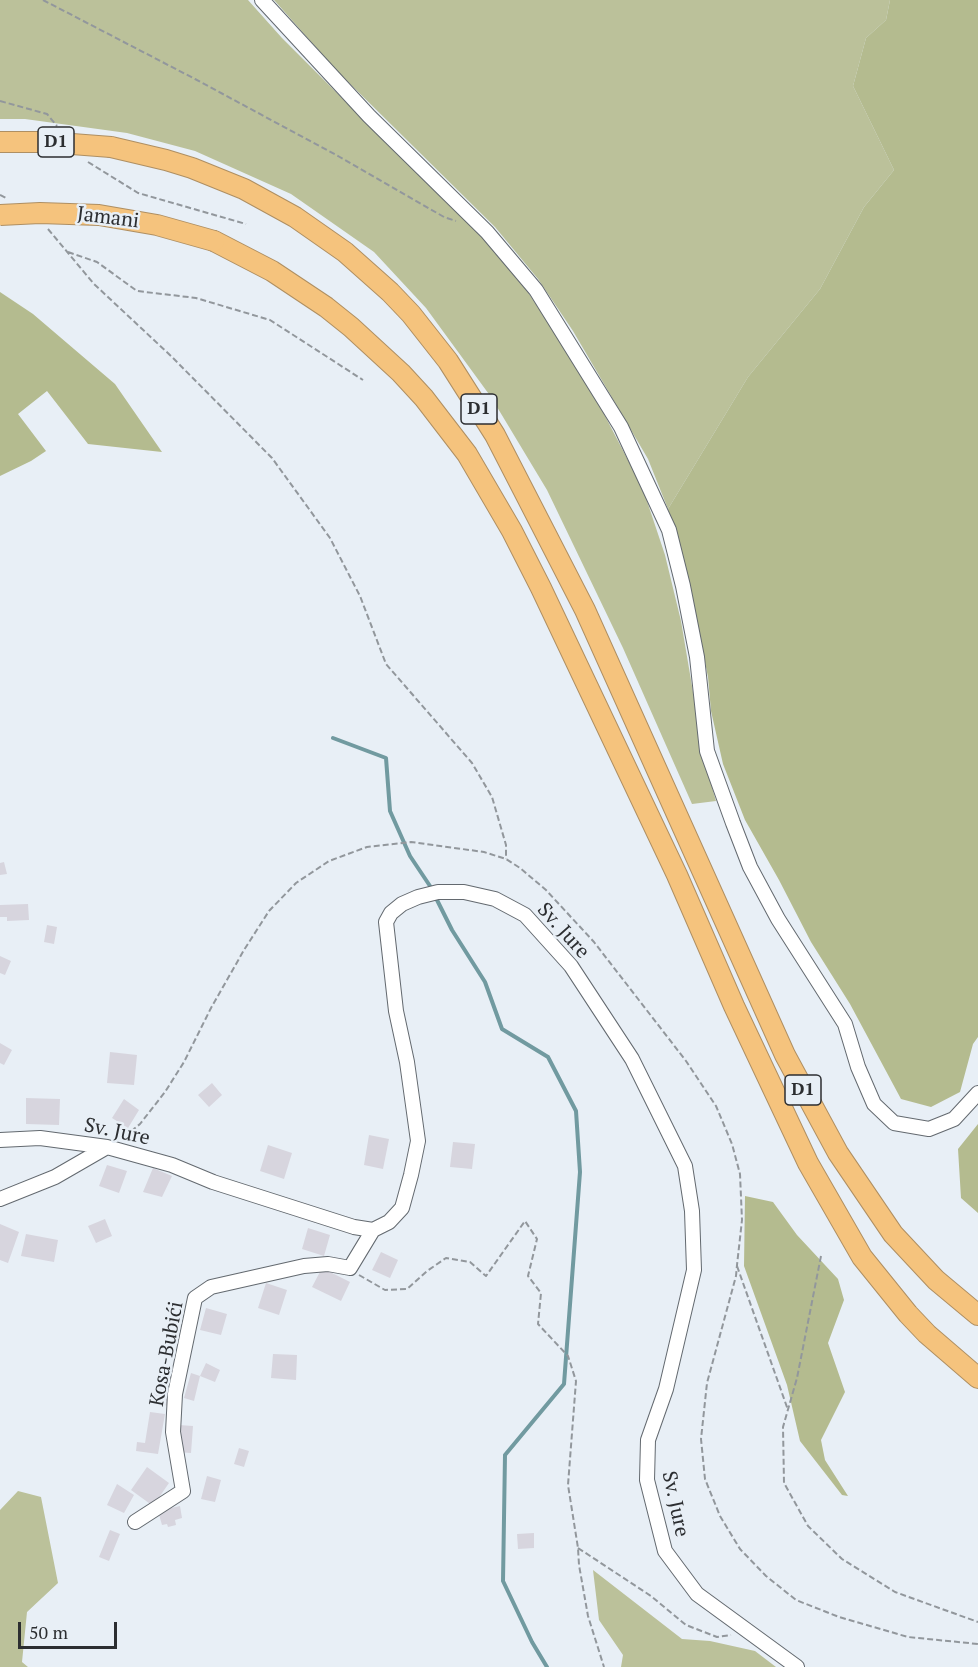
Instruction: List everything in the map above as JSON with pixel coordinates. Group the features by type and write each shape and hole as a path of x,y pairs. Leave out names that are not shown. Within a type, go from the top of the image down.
{"highway":[{"name":"D1","path":"0,142 46,142 111,147 166,160 219,178 296,217 345,252 390,292 417,321 448,361 495,435 585,610 785,1055 838,1153 893,1234 936,1280 978,1315"},
{"name":"Jamani","path":"5,207 109,217 157,225 214,242 272,271 317,301 376,348 416,390 467,454 512,531 541,588 677,875 734,1006 808,1163 862,1257 927,1334 978,1378"}],"street":[{"path":"262,0 369,116 488,232 537,290 621,427 669,530 695,647 707,751 750,867 778,919 845,1024 858,1067 874,1104 894,1123 929,1129 954,1119 978,1093"},
{"name":"Sv. Jure","path":"0,1140 40,1138 107,1147 172,1165 213,1182 354,1227 373,1230 389,1222 402,1208 418,1141 407,1062 396,1011 386,922 391,913 402,904 431,894 464,892 495,899 525,915 571,966 632,1059 685,1166 692,1211 694,1270 666,1389 648,1440 647,1480 665,1551 697,1594 797,1667"},
{"path":"0,1199 55,1177 107,1147"},
{"path":"350,1268 373,1230"},
{"name":"Kosa-Bubići","path":"135,1522 183,1491 173,1432 175,1394 195,1298 211,1287 304,1266 328,1264 350,1268"}],"path":[{"path":"43,0 205,84 444,217 488,232"},
{"path":"0,101 47,114 60,130"},
{"path":"88,162 138,193 246,224"},
{"path":"0,195 5,207"},
{"path":"46,226 94,284 171,356 272,458 330,538 360,596 386,664 472,763 492,797 506,845 506,859"},
{"path":"67,252 97,262 137,291 196,298 270,320 363,380"},
{"path":"107,1147 122,1140 140,1124 165,1092 184,1062 244,950 269,911 296,883 329,861 367,847 400,843 444,845 484,852 506,859 546,890 594,942 686,1061 716,1106 732,1144 740,1174 742,1220 736,1276 707,1383 701,1439 705,1479 720,1516 740,1549 766,1576 796,1600 839,1617 908,1637 978,1644"},
{"path":"350,1268 366,1281 385,1290 407,1289 446,1258 471,1262 486,1276 525,1221 537,1239 528,1276 542,1293 538,1324 568,1356 576,1381 568,1485 588,1616 603,1667"},
{"path":"821,1256 797,1378 783,1427 784,1483 808,1526 842,1559 896,1592 978,1622"},
{"path":"737,1265 788,1410"},
{"path":"578,1548 651,1596 686,1625 717,1637 748,1632"}],"green space":[{"path":"0,0 248,0 282,38 366,122 469,220 520,280 590,387 643,489 665,555 681,621 705,763 716,801 692,804 623,648 547,490 491,397 426,308 374,252 291,194 195,151 127,133 25,119 0,119"},
{"path":"274,0 890,0 886,20 866,38 853,86 894,170 864,207 820,289 748,377 668,509 648,459 573,331 538,279 495,227 336,70"},
{"path":"890,0 978,0 978,1037 973,1044 960,1092 931,1107 901,1099 850,1004 811,942 745,820 723,764 711,711 708,677 686,567 668,509 748,377 820,289 864,207 894,170 853,86 866,38 886,20"},
{"path":"0,292 33,314 115,384 162,452 88,444 47,391 18,414 46,451 0,476"},
{"path":"978,1124 978,1213 961,1198 958,1149"},
{"path":"745,1196 773,1202 797,1235 838,1279 844,1300 828,1343 845,1392 821,1440 825,1460 848,1496 842,1495 800,1441 787,1385 744,1266"},
{"path":"18,1491 41,1497 58,1583 27,1612 22,1662 28,1667 0,1667 0,1510"},
{"path":"593,1570 682,1639 710,1641 755,1651 776,1667 621,1667 623,1655 599,1620"}],"building":[{"path":"4,862 7,874 0,875 0,863"},
{"path":"28,904 29,920 7,921 7,917 0,917 0,905"},
{"path":"47,925 57,927 54,944 44,942"},
{"path":"0,956 11,961 5,975 0,973"},
{"path":"0,1043 12,1050 4,1065 0,1063"},
{"path":"110,1052 137,1055 134,1085 107,1083"},
{"path":"212,1083 222,1095 209,1107 198,1095"},
{"path":"26,1098 60,1099 59,1125 26,1124"},
{"path":"124,1099 139,1110 128,1128 112,1118"},
{"path":"369,1135 389,1139 383,1169 364,1165"},
{"path":"453,1142 475,1144 472,1169 450,1167"},
{"path":"268,1145 292,1153 284,1179 260,1171"},
{"path":"107,1165 127,1171 119,1193 99,1186"},
{"path":"153,1168 172,1176 162,1197 143,1192"},
{"path":"105,1219 112,1236 96,1243 88,1226"},
{"path":"0,1224 19,1232 8,1263 0,1260"},
{"path":"308,1228 330,1235 324,1256 302,1249"},
{"path":"26,1234 58,1240 54,1262 21,1256"},
{"path":"381,1252 398,1260 390,1278 372,1270"},
{"path":"322,1268 350,1282 341,1301 312,1287"},
{"path":"266,1283 287,1290 279,1315 258,1308"},
{"path":"206,1308 227,1314 221,1335 200,1330"},
{"path":"273,1354 297,1355 296,1380 271,1378"},
{"path":"206,1363 220,1370 215,1382 200,1376"},
{"path":"191,1373 200,1376 194,1401 184,1398"},
{"path":"155,1385 172,1388 169,1406 152,1403"},
{"path":"150,1412 165,1414 158,1454 136,1451 137,1442 145,1443"},
{"path":"179,1425 193,1426 191,1453 177,1452"},
{"path":"239,1448 249,1451 244,1467 234,1464"},
{"path":"147,1467 169,1483 153,1506 131,1490"},
{"path":"207,1476 221,1480 215,1502 201,1499"},
{"path":"117,1484 134,1495 124,1513 107,1505"},
{"path":"180,1506 182,1518 175,1520 176,1525 168,1527 167,1524 162,1525 158,1511"},
{"path":"110,1530 120,1534 109,1561 99,1557"},
{"path":"534,1533 534,1548 518,1549 517,1534"}],"waterway":[{"path":"333,738 386,758 390,811 410,856 432,889"},
{"path":"435,896 452,930 485,982 502,1029 548,1057 576,1111 580,1172 564,1384 505,1455 503,1581 532,1642 547,1667"}]}
